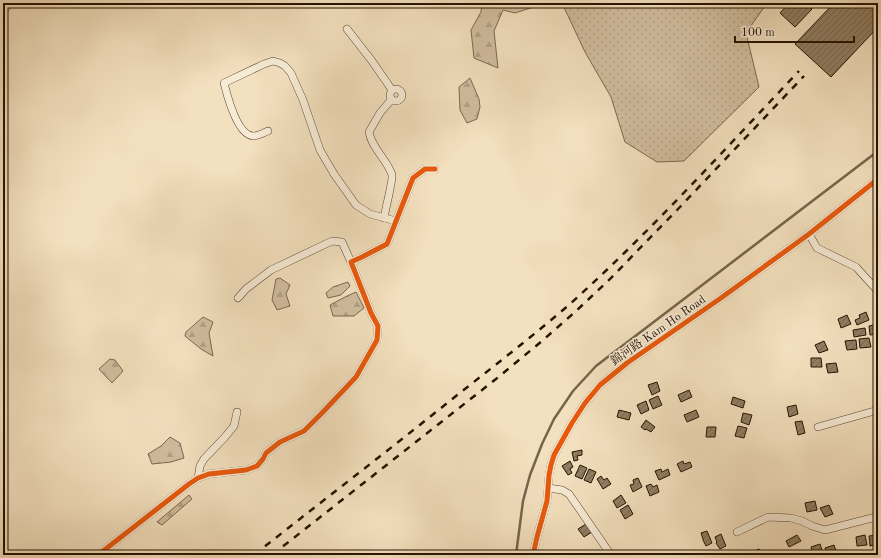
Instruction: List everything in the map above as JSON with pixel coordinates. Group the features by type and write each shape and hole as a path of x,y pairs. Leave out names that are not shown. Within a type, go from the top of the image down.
{"street":[{"path":"3,12 10,3"},
{"path":"347,29 392,90 389,97 392,100 380,113 369,132 370,139 386,163 392,177 384,218"},
{"path":"268,131 252,136 246,133 240,126 228,99 224,83 272,61 285,66 291,73 303,100 320,150 334,174 356,205 370,214 396,221"},
{"path":"351,262 387,244 412,178 425,169 435,169"},
{"name":"錦河路 Kam Ho Road","path":"533,555 536,537 547,500 550,470 554,455 585,403 600,385 627,363 721,298 809,234 878,179"},
{"path":"809,234 818,248 856,267 878,292"},
{"path":"98,555 198,478 209,474 246,470 257,466 266,453 280,442 304,431 356,377 377,340 378,326 371,313 342,242 332,241 271,270 246,289 238,298"},
{"path":"818,427 878,410"},
{"path":"198,478 200,466 204,459 234,426 237,412"},
{"path":"548,488 562,490 569,494 611,555"},
{"path":"738,532 768,517 790,518 825,530 877,518"}],"green space":[{"path":"482,3 546,3 515,13 503,10 494,31 498,68 474,58 471,30 481,12"},
{"path":"562,3 767,3 746,33 759,87 684,161 657,162 625,142 611,97 585,52"},
{"path":"470,78 479,99 480,107 477,119 467,123 460,110 459,87"},
{"path":"280,278 290,285 286,294 290,306 277,310 272,300 276,279"},
{"path":"348,282 350,286 341,295 328,298 326,293 333,287"},
{"path":"356,292 364,308 354,316 333,316 330,305"},
{"path":"203,317 213,322 209,333 213,356 201,349 185,336 186,332"},
{"path":"110,359 115,360 123,371 112,383 99,369"},
{"path":"170,437 180,443 184,458 171,462 152,464 148,454 161,446"},
{"path":"189,495 192,499 162,525 157,522"}],"building":[{"path":"789,3 805,3 812,9 795,27 780,13"},
{"path":"834,3 878,3 878,27 831,77 795,44"},
{"path":"866,312 869,320 857,325 855,320 860,318 859,315"},
{"path":"847,315 851,324 841,328 838,319"},
{"path":"878,324 878,334 870,335 869,326"},
{"path":"865,328 866,335 854,337 853,330"},
{"path":"869,338 871,347 860,348 859,339"},
{"path":"856,340 857,349 847,350 845,341"},
{"path":"824,341 828,350 819,353 815,345"},
{"path":"811,358 821,358 822,367 811,367"},
{"path":"836,363 838,372 828,373 826,364"},
{"path":"657,382 660,391 652,395 648,385"},
{"path":"689,390 692,397 681,402 678,395"},
{"path":"658,396 662,405 653,409 649,400"},
{"path":"733,397 745,401 743,408 731,404"},
{"path":"646,401 649,410 641,414 637,405"},
{"path":"796,405 798,414 789,417 787,407"},
{"path":"619,410 631,413 629,420 617,417"},
{"path":"696,410 699,417 687,422 684,415"},
{"path":"743,413 752,415 749,425 741,422"},
{"path":"646,420 655,427 651,432 641,427"},
{"path":"802,421 805,433 798,435 795,422"},
{"path":"738,426 747,428 744,438 735,436"},
{"path":"707,427 716,427 715,437 706,437"},
{"path":"582,450 582,455 577,456 578,460 574,461 572,452"},
{"path":"570,461 573,467 570,469 572,473 568,475 562,466"},
{"path":"683,461 684,464 690,462 692,467 681,472 677,464"},
{"path":"580,465 587,468 582,479 575,476"},
{"path":"589,469 596,472 591,483 584,480"},
{"path":"661,469 662,472 668,469 670,475 659,480 655,471"},
{"path":"601,476 604,480 607,478 611,484 603,489 597,479"},
{"path":"638,478 642,487 633,492 630,485 634,484 633,480"},
{"path":"651,484 653,487 657,485 659,492 650,496 646,486"},
{"path":"621,495 626,503 617,508 613,501"},
{"path":"815,501 817,510 807,512 805,503"},
{"path":"628,505 633,514 625,519 620,510"},
{"path":"829,505 833,514 825,517 820,508"},
{"path":"586,524 592,532 584,537 578,529"},
{"path":"707,531 712,543 706,546 701,533"},
{"path":"721,534 726,546 720,549 716,543 715,537"},
{"path":"797,535 801,541 789,547 786,541"},
{"path":"865,535 867,545 857,546 856,537"},
{"path":"878,535 878,544 870,546 869,536"},
{"path":"820,544 823,553 813,555 811,547"},
{"path":"834,545 837,554 827,555 825,548"},
{"path":"759,549 762,555 748,555 748,554"}],"waterway":[{"path":"516,555 523,501 530,475 554,419 573,391 596,366 878,151"}],"railway":[{"path":"254,555 542,328 570,304 658,219 799,71"},
{"path":"272,555 496,379 575,312 609,280 679,208 804,76"}],"cycle path":[{"path":"98,555 198,478 209,474 246,470 257,466 266,453 280,442 304,431 356,377 377,340 378,326 371,313 351,262 387,244 413,178 425,169 435,169"},
{"path":"533,555 547,501 549,475 554,455 585,403 600,385 627,363 721,298 809,234 878,179"}]}
